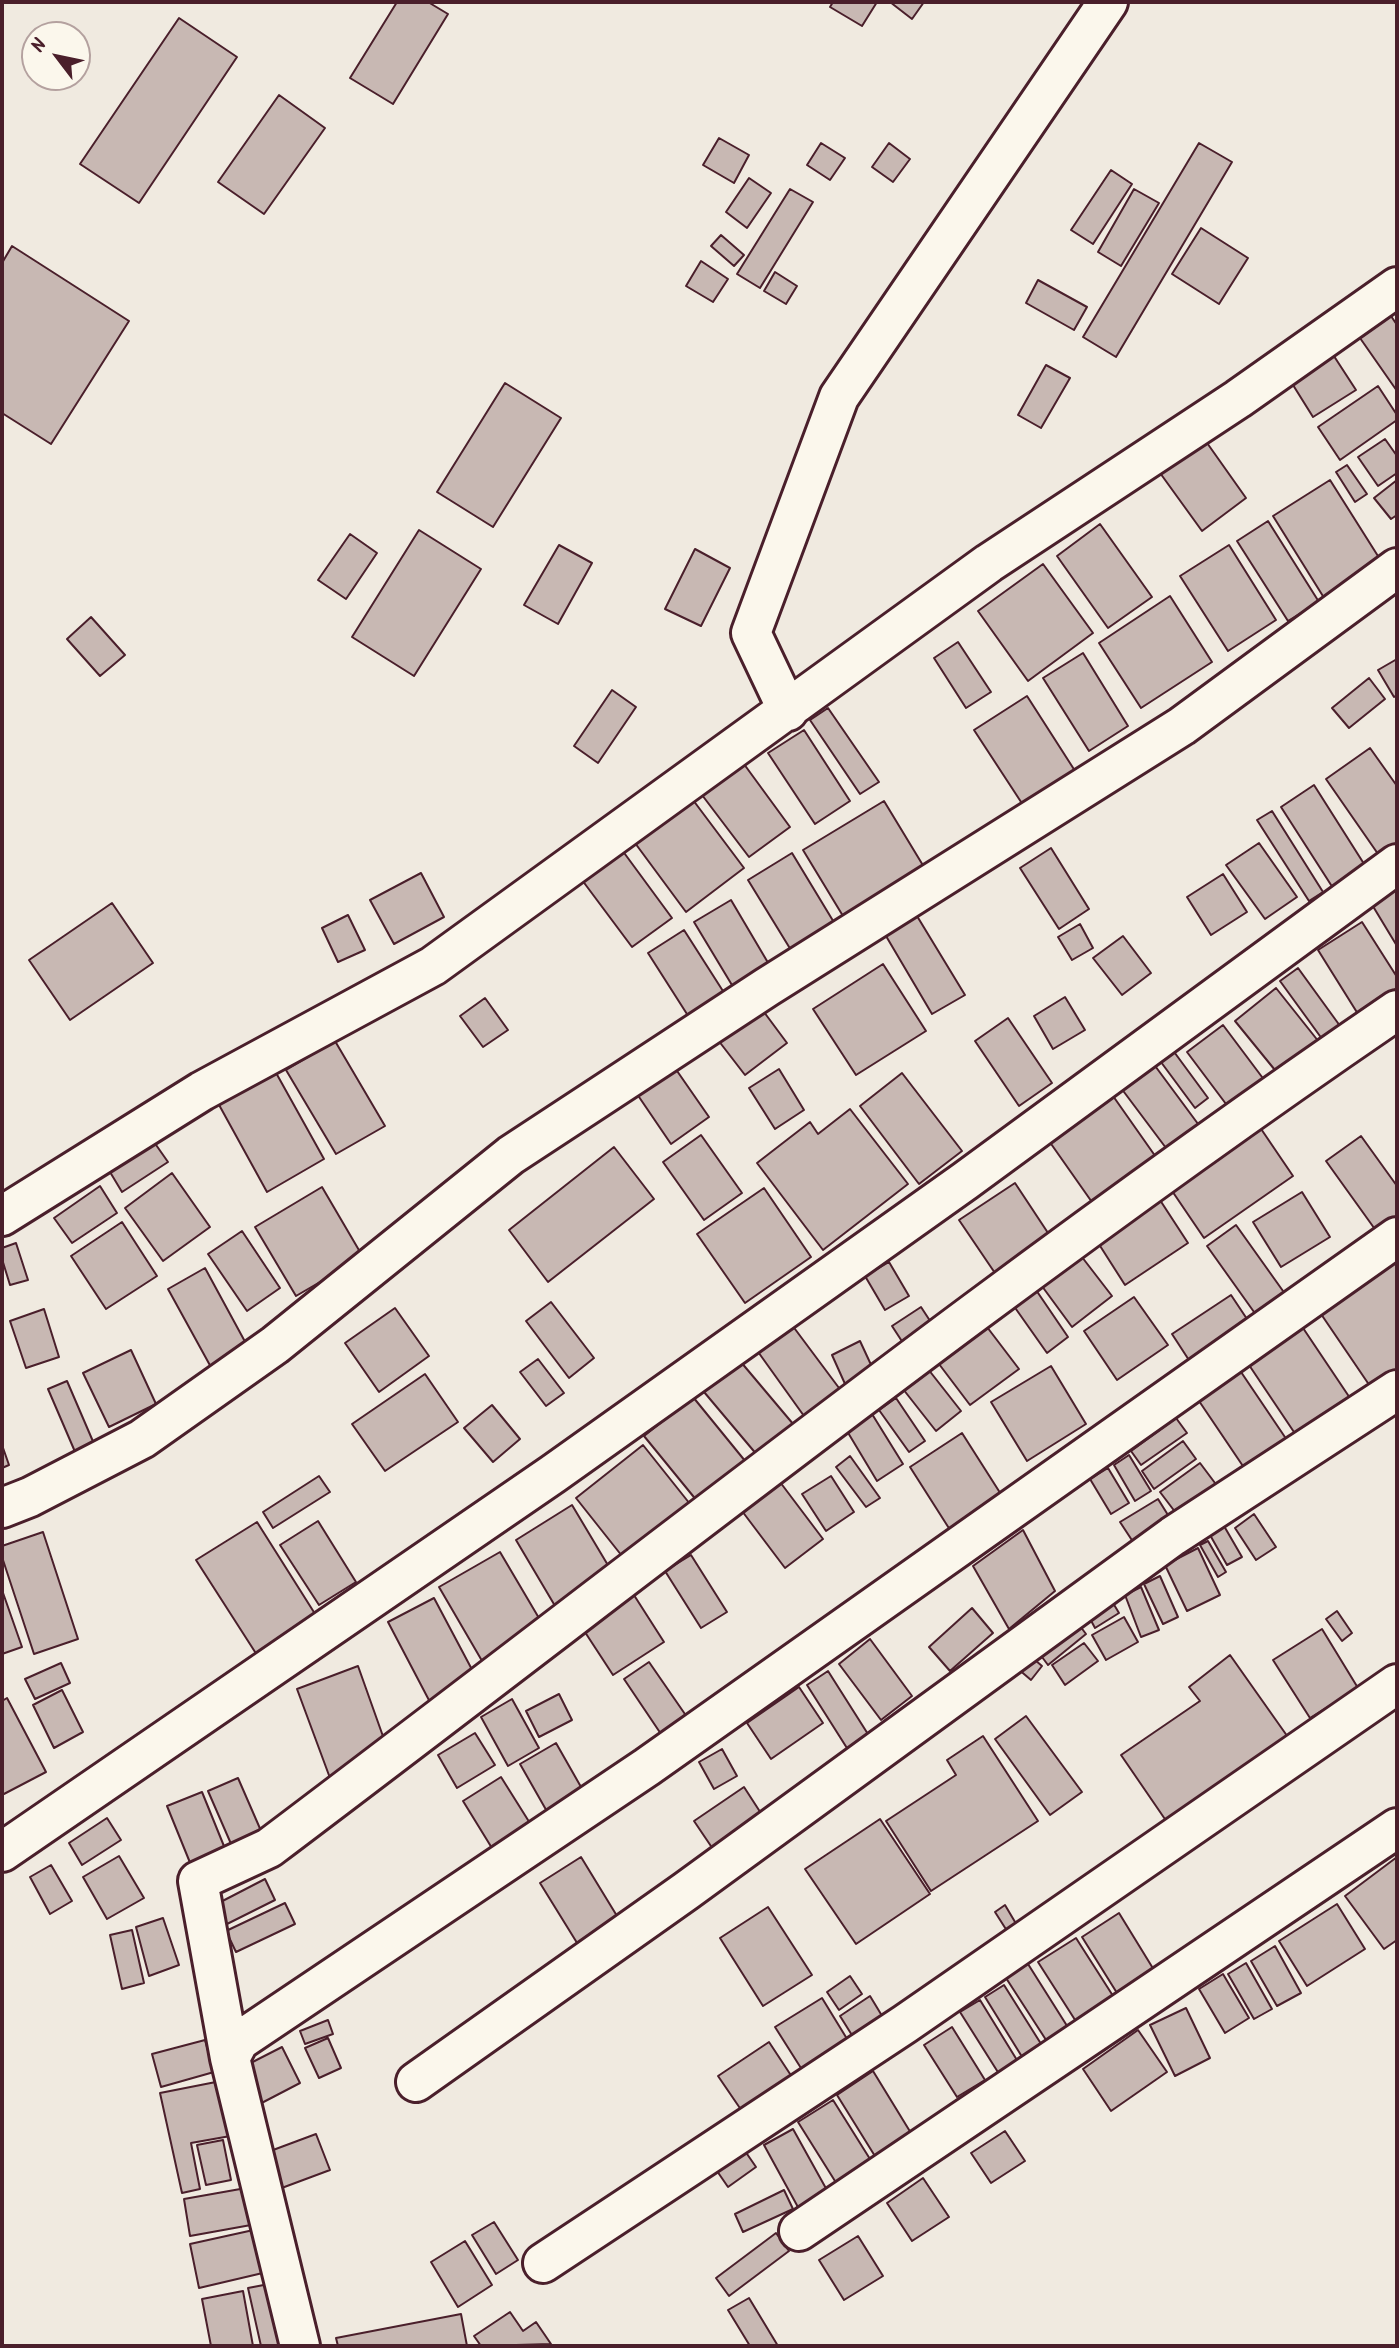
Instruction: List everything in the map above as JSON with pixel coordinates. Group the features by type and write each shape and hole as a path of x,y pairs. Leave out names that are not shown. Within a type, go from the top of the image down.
{"street":[{"path":"788,711 751,633 839,397 1108,2"},
{"path":"2,1216 202,1091 433,966 989,563 1238,399 1397,287"},
{"path":"2,1508 30,1497 142,1439 275,1345 511,1155 767,987 1182,726 1397,568"},
{"path":"2,1852 564,1466 965,1181 1397,864"},
{"path":"300,2346 230,2058 198,1881 269,1848 961,1321 1397,1010"},
{"path":"230,2058 239,2041 647,1767 1397,1237"},
{"path":"416,2082 697,1883 1173,1536 1397,1390"},
{"path":"543,2263 905,2024 1397,1684"},
{"path":"799,2231 1397,1828"}],"building":[{"path":"397,2 428,2 448,14 393,104 350,78"},
{"path":"833,2 877,2 862,26 830,7"},
{"path":"890,2 924,2 912,19"},
{"path":"179,18 237,57 139,203 80,164"},
{"path":"279,95 325,128 264,214 218,182"},
{"path":"719,138 749,155 734,183 703,165"},
{"path":"821,143 845,158 830,180 807,165"},
{"path":"889,143 910,159 893,182 872,167"},
{"path":"1199,143 1232,162 1116,357 1083,337"},
{"path":"1111,170 1132,184 1093,244 1071,230"},
{"path":"749,178 771,193 747,228 726,212"},
{"path":"790,189 813,202 760,288 737,274"},
{"path":"1134,189 1159,203 1121,266 1098,252"},
{"path":"1201,228 1248,258 1219,304 1172,274"},
{"path":"721,235 744,255 734,266 711,246"},
{"path":"12,246 129,321 51,444 2,413 2,263"},
{"path":"701,261 728,279 713,302 686,286"},
{"path":"775,272 797,286 786,304 764,291"},
{"path":"1038,280 1087,307 1074,330 1026,303"},
{"path":"1391,316 1397,325 1397,391 1360,338"},
{"path":"1330,350 1356,390 1313,417 1288,377"},
{"path":"1046,365 1070,378 1041,428 1018,415"},
{"path":"505,383 561,418 493,527 437,492"},
{"path":"1378,386 1397,415 1397,420 1340,460 1318,427"},
{"path":"1200,433 1246,498 1202,531 1155,466"},
{"path":"1385,439 1397,456 1397,473 1378,486 1358,457"},
{"path":"1347,465 1367,494 1355,502 1336,472"},
{"path":"1330,480 1383,564 1326,601 1273,516"},
{"path":"1397,480 1397,515 1391,519 1374,498"},
{"path":"1268,521 1319,602 1288,621 1237,541"},
{"path":"1100,524 1152,597 1108,628 1057,556"},
{"path":"419,530 481,569 414,676 352,637"},
{"path":"350,534 377,553 346,599 318,580"},
{"path":"559,545 592,563 558,624 524,605"},
{"path":"1229,545 1276,620 1228,651 1180,576"},
{"path":"695,549 730,568 701,626 665,609"},
{"path":"1043,564 1093,633 1028,681 978,611"},
{"path":"1170,596 1212,662 1141,708 1099,643"},
{"path":"91,617 125,655 100,676 67,639"},
{"path":"958,642 991,692 966,708 934,658"},
{"path":"1083,653 1128,726 1089,751 1043,678"},
{"path":"1397,659 1397,695 1394,697 1378,670"},
{"path":"1369,678 1385,699 1349,728 1332,708"},
{"path":"612,690 636,707 598,763 574,746"},
{"path":"1027,696 1077,774 1025,808 974,730"},
{"path":"828,708 879,782 860,794 810,720"},
{"path":"804,730 850,801 815,824 768,753"},
{"path":"1370,748 1397,786 1397,855 1385,864 1326,779"},
{"path":"741,760 790,827 749,857 699,791"},
{"path":"1314,785 1366,867 1333,888 1281,807"},
{"path":"693,800 744,868 686,912 635,843"},
{"path":"884,801 924,867 843,916 803,850"},
{"path":"1272,811 1323,892 1309,901 1257,820"},
{"path":"1259,843 1297,897 1265,919 1226,865"},
{"path":"1051,848 1089,909 1059,929 1020,868"},
{"path":"622,850 672,918 632,947 582,880"},
{"path":"792,853 838,929 794,955 748,880"},
{"path":"421,873 444,917 394,944 370,900"},
{"path":"1223,874 1247,912 1211,935 1187,897"},
{"path":"1397,888 1397,946 1371,903"},
{"path":"731,900 780,983 744,1005 694,922"},
{"path":"112,903 153,963 70,1020 29,960"},
{"path":"348,915 365,950 338,962 322,928"},
{"path":"917,916 965,995 932,1014 886,936"},
{"path":"1362,922 1397,977 1397,988 1358,1014 1318,950"},
{"path":"1080,924 1093,948 1072,960 1058,937"},
{"path":"684,930 737,1013 701,1036 648,953"},
{"path":"1123,936 1151,973 1122,995 1093,958"},
{"path":"883,964 926,1031 856,1075 813,1009"},
{"path":"1298,968 1343,1030 1325,1043 1280,981"},
{"path":"1276,988 1319,1042 1279,1075 1235,1021"},
{"path":"1065,997 1085,1030 1053,1049 1034,1016"},
{"path":"485,998 508,1030 483,1047 460,1016"},
{"path":"761,1008 787,1043 745,1075 718,1040"},
{"path":"1008,1018 1052,1083 1019,1106 975,1041"},
{"path":"1223,1025 1268,1085 1232,1112 1187,1052"},
{"path":"335,1041 385,1126 336,1154 286,1070"},
{"path":"1169,1045 1208,1098 1195,1108 1155,1054"},
{"path":"1147,1055 1204,1132 1172,1156 1115,1080"},
{"path":"675,1068 709,1117 671,1144 637,1094"},
{"path":"779,1069 804,1110 775,1129 749,1088"},
{"path":"275,1071 324,1159 267,1192 218,1103"},
{"path":"902,1073 962,1151 919,1184 860,1106"},
{"path":"1106,1086 1158,1160 1094,1205 1042,1131"},
{"path":"850,1109 908,1184 823,1250 757,1163 810,1122 818,1134"},
{"path":"1255,1120 1293,1176 1204,1238 1166,1182"},
{"path":"701,1135 742,1193 704,1220 663,1162"},
{"path":"1361,1136 1397,1186 1397,1228 1382,1239 1326,1161"},
{"path":"154,1142 168,1162 122,1192 110,1172"},
{"path":"614,1147 654,1199 548,1282 509,1230"},
{"path":"172,1173 210,1227 163,1261 125,1208"},
{"path":"1015,1183 1054,1242 999,1279 959,1220"},
{"path":"100,1186 117,1213 72,1243 54,1218"},
{"path":"322,1187 363,1257 296,1296 255,1227"},
{"path":"764,1188 811,1257 745,1303 697,1234"},
{"path":"1302,1192 1330,1237 1281,1267 1253,1222"},
{"path":"1158,1197 1188,1243 1125,1285 1095,1238"},
{"path":"122,1222 157,1276 106,1309 71,1256"},
{"path":"1236,1225 1288,1298 1259,1319 1207,1246"},
{"path":"242,1231 280,1288 247,1311 208,1254"},
{"path":"16,1243 28,1280 10,1285 2,1259 2,1248"},
{"path":"1075,1248 1112,1296 1072,1327 1036,1278"},
{"path":"889,1262 909,1296 885,1310 865,1276"},
{"path":"1397,1262 1397,1376 1374,1392 1321,1314"},
{"path":"205,1268 249,1349 212,1369 168,1289"},
{"path":"1034,1287 1068,1337 1047,1353 1011,1302"},
{"path":"1231,1295 1257,1334 1198,1374 1172,1334"},
{"path":"1134,1297 1168,1345 1117,1380 1084,1331"},
{"path":"551,1302 594,1358 569,1378 526,1321"},
{"path":"921,1307 936,1330 907,1349 892,1326"},
{"path":"395,1308 429,1356 379,1392 345,1343"},
{"path":"44,1309 59,1357 26,1368 10,1321"},
{"path":"789,1321 845,1396 809,1423 751,1342"},
{"path":"1301,1325 1356,1407 1302,1444 1247,1362"},
{"path":"987,1327 1019,1369 970,1405 939,1364"},
{"path":"860,1341 879,1382 850,1395 832,1355"},
{"path":"131,1350 156,1404 109,1427 83,1373"},
{"path":"735,1355 799,1431 763,1462 699,1386"},
{"path":"538,1359 564,1393 546,1406 520,1372"},
{"path":"1051,1366 1086,1424 1027,1461 991,1402"},
{"path":"928,1369 961,1411 936,1431 903,1389"},
{"path":"1239,1369 1293,1449 1251,1478 1197,1398"},
{"path":"425,1374 458,1422 385,1471 352,1424"},
{"path":"67,1381 101,1460 82,1468 48,1389"},
{"path":"693,1397 750,1467 702,1507 644,1436"},
{"path":"896,1398 925,1441 909,1452 879,1410"},
{"path":"492,1405 520,1439 493,1462 464,1428"},
{"path":"872,1414 903,1464 877,1481 847,1431"},
{"path":"1176,1418 1187,1433 1141,1465 1131,1451"},
{"path":"962,1433 1004,1499 952,1533 910,1467"},
{"path":"1183,1441 1196,1459 1154,1489 1142,1471"},
{"path":"2,1445 9,1465 2,1468"},
{"path":"643,1445 690,1504 622,1556 576,1498"},
{"path":"1129,1455 1151,1491 1135,1501 1114,1465"},
{"path":"850,1456 880,1498 866,1507 836,1467"},
{"path":"1200,1463 1221,1491 1182,1521 1160,1492"},
{"path":"1108,1468 1129,1503 1111,1514 1090,1479"},
{"path":"319,1476 330,1492 273,1528 263,1512"},
{"path":"831,1476 854,1512 826,1531 802,1494"},
{"path":"780,1482 823,1539 785,1568 742,1511"},
{"path":"1158,1499 1178,1531 1141,1554 1120,1522"},
{"path":"572,1505 618,1582 561,1616 516,1540"},
{"path":"1254,1514 1276,1547 1256,1560 1235,1528"},
{"path":"318,1521 356,1582 319,1605 280,1545"},
{"path":"257,1522 317,1617 257,1655 196,1560"},
{"path":"1224,1526 1242,1557 1227,1565 1210,1535"},
{"path":"1023,1530 1055,1591 1009,1629 973,1566"},
{"path":"43,1532 78,1639 34,1654 2,1557 2,1546"},
{"path":"1208,1541 1226,1572 1218,1577 1200,1545"},
{"path":"1198,1548 1220,1595 1187,1611 1165,1565"},
{"path":"500,1552 546,1630 485,1666 439,1587"},
{"path":"691,1555 727,1612 701,1628 665,1571"},
{"path":"1160,1576 1178,1617 1163,1624 1144,1584"},
{"path":"1141,1587 1159,1630 1141,1637 1125,1595"},
{"path":"2,1590 22,1647 2,1654"},
{"path":"632,1592 664,1642 613,1675 581,1626"},
{"path":"434,1598 477,1679 431,1704 388,1622"},
{"path":"1110,1598 1119,1613 1095,1628 1087,1613"},
{"path":"972,1608 993,1633 950,1671 929,1647"},
{"path":"1337,1611 1352,1633 1342,1641 1326,1619"},
{"path":"1124,1617 1138,1642 1106,1660 1092,1635"},
{"path":"1077,1622 1086,1634 1048,1665 1039,1653"},
{"path":"1322,1629 1358,1688 1310,1718 1273,1660"},
{"path":"870,1639 912,1696 881,1720 839,1664"},
{"path":"1084,1643 1098,1661 1065,1685 1052,1665"},
{"path":"1028,1654 1042,1666 1031,1680 1017,1668"},
{"path":"1230,1655 1290,1740 1169,1825 1121,1755 1200,1701 1189,1687"},
{"path":"649,1662 687,1717 661,1734 624,1679"},
{"path":"61,1663 70,1683 35,1699 25,1679"},
{"path":"358,1666 390,1756 330,1778 297,1689"},
{"path":"828,1671 873,1742 852,1756 807,1685"},
{"path":"799,1687 823,1723 771,1759 747,1723"},
{"path":"62,1690 83,1732 54,1748 33,1705"},
{"path":"559,1694 572,1720 539,1737 526,1711"},
{"path":"7,1698 46,1772 2,1795 2,1701"},
{"path":"512,1699 539,1748 508,1766 481,1717"},
{"path":"1026,1716 1082,1792 1050,1815 995,1739"},
{"path":"475,1733 495,1765 457,1788 438,1755"},
{"path":"983,1736 1038,1821 931,1891 886,1821 956,1775 947,1760"},
{"path":"556,1743 589,1801 553,1822 520,1764"},
{"path":"722,1749 737,1776 714,1789 699,1762"},
{"path":"501,1777 533,1828 495,1853 463,1801"},
{"path":"238,1778 265,1840 235,1853 208,1791"},
{"path":"744,1787 766,1821 717,1855 694,1821"},
{"path":"202,1792 228,1856 193,1870 167,1806"},
{"path":"107,1818 121,1840 82,1865 69,1843"},
{"path":"880,1819 930,1894 856,1944 805,1869"},
{"path":"119,1856 144,1898 107,1919 83,1877"},
{"path":"581,1857 628,1934 587,1959 540,1883"},
{"path":"1397,1857 1397,1940 1384,1949 1345,1896"},
{"path":"51,1865 72,1901 50,1914 30,1877"},
{"path":"265,1879 275,1900 219,1928 209,1908"},
{"path":"285,1903 295,1924 236,1952 226,1931"},
{"path":"1337,1904 1365,1949 1307,1986 1279,1941"},
{"path":"1005,1905 1018,1927 1009,1934 995,1912"},
{"path":"768,1907 812,1975 763,2006 720,1938"},
{"path":"1119,1913 1154,1970 1117,1993 1082,1937"},
{"path":"163,1918 179,1965 149,1976 136,1927"},
{"path":"132,1930 144,1983 122,1989 110,1935"},
{"path":"1076,1938 1115,1999 1077,2023 1038,1962"},
{"path":"1275,1946 1301,1993 1277,2006 1251,1961"},
{"path":"1246,1963 1272,2009 1254,2019 1228,1974"},
{"path":"1028,1964 1069,2029 1048,2043 1006,1978"},
{"path":"1223,1974 1249,2018 1225,2033 1199,1989"},
{"path":"850,1976 862,1994 839,2010 827,1992"},
{"path":"1004,1985 1043,2047 1024,2060 985,1997"},
{"path":"870,1996 890,2029 860,2048 840,2016"},
{"path":"822,1998 852,2047 806,2076 775,2027"},
{"path":"980,2000 1020,2065 1001,2077 960,2012"},
{"path":"1186,2008 1210,2058 1175,2076 1150,2025"},
{"path":"328,2020 333,2034 305,2044 300,2031"},
{"path":"952,2027 985,2080 957,2097 924,2045"},
{"path":"1138,2030 1167,2072 1111,2111 1083,2069"},
{"path":"328,2038 341,2068 319,2078 305,2048"},
{"path":"205,2040 214,2072 161,2087 152,2054"},
{"path":"769,2042 796,2083 746,2117 718,2076"},
{"path":"282,2047 300,2083 252,2108 233,2072"},
{"path":"873,2071 914,2138 878,2161 837,2095"},
{"path":"226,2080 236,2135 191,2143 200,2189 182,2193 160,2093"},
{"path":"833,2100 875,2167 840,2189 798,2122"},
{"path":"793,2129 828,2192 799,2209 764,2145"},
{"path":"1005,2131 1025,2161 991,2183 971,2153"},
{"path":"316,2134 330,2170 279,2189 265,2153"},
{"path":"223,2140 231,2180 206,2185 197,2145"},
{"path":"745,2151 756,2167 728,2187 717,2171"},
{"path":"923,2178 949,2217 912,2241 887,2203"},
{"path":"246,2188 251,2225 190,2236 184,2199"},
{"path":"784,2190 793,2209 743,2232 735,2214"},
{"path":"494,2222 518,2260 496,2274 472,2235"},
{"path":"258,2229 267,2272 199,2288 190,2244"},
{"path":"776,2233 789,2251 729,2296 716,2278"},
{"path":"858,2236 883,2276 844,2300 819,2260"},
{"path":"465,2241 492,2285 458,2307 431,2262"},
{"path":"269,2284 282,2346 261,2346 248,2288"},
{"path":"243,2291 253,2346 211,2346 202,2299"},
{"path":"749,2298 778,2346 750,2346 728,2310"},
{"path":"510,2312 523,2331 536,2322 551,2344 481,2346 474,2336"},
{"path":"461,2314 467,2346 338,2346 336,2338"}]}
